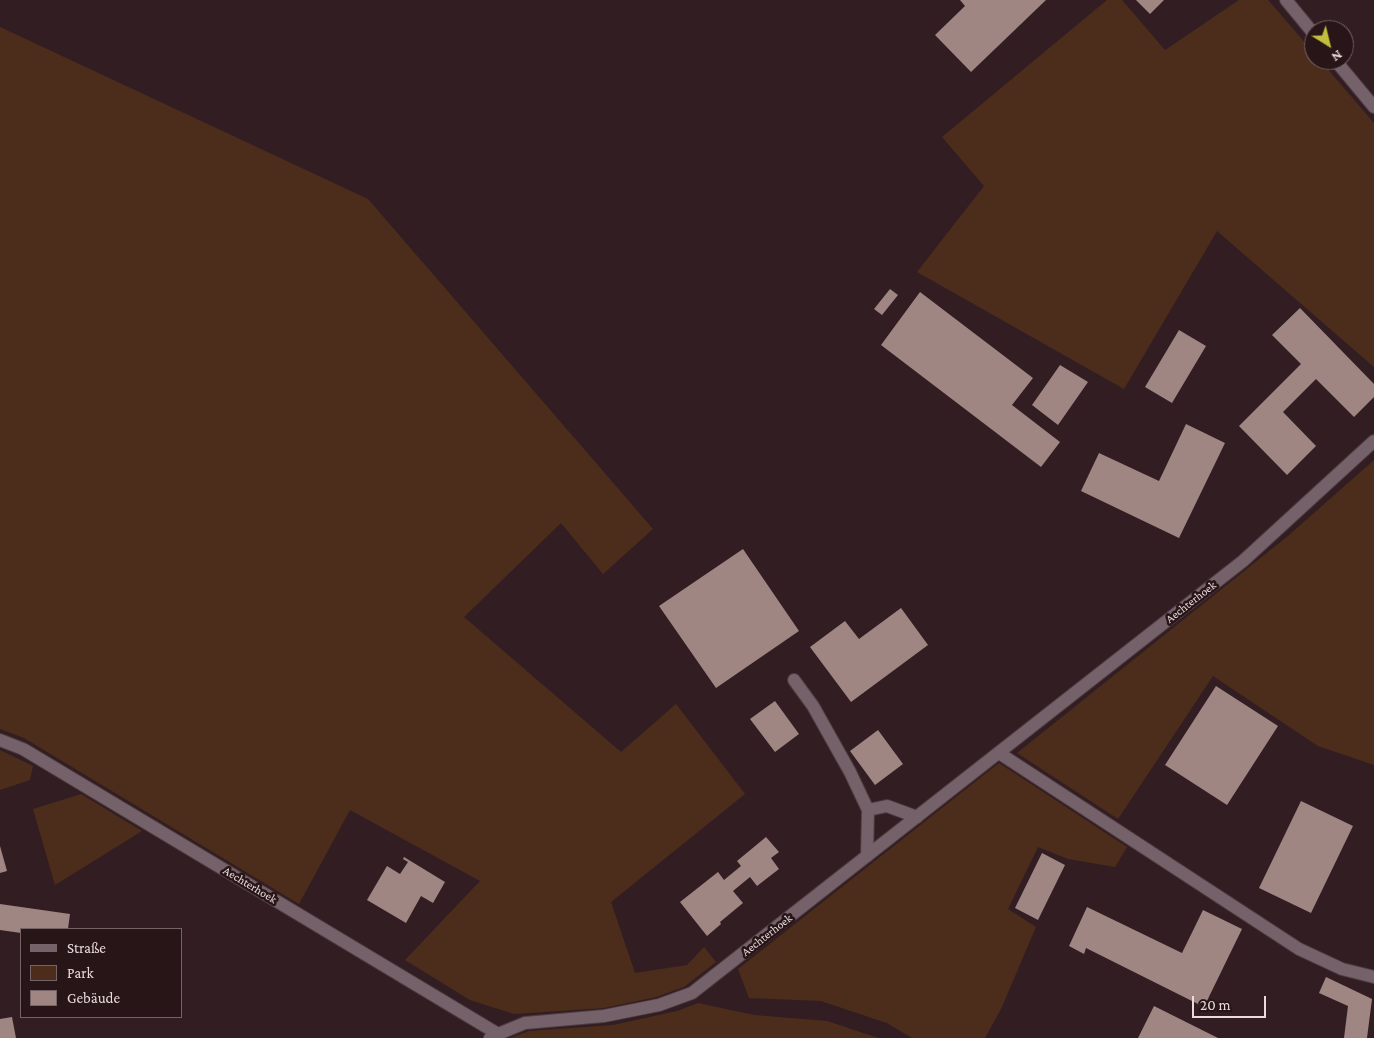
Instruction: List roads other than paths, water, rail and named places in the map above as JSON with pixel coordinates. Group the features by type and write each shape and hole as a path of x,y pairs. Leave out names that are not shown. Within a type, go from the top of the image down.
{"street":[{"path":"1286,0 1304,22"},
{"path":"1343,70 1374,107"},
{"name":"Aechterhoek","path":"0,740 32,754 494,1036 525,1023 604,1016 659,1005 692,993 1243,561 1374,441"},
{"path":"794,680 814,706 850,772 868,810 868,856"},
{"path":"998,753 1299,949 1342,969 1374,977"},
{"path":"868,810 887,806 917,817"}]}
